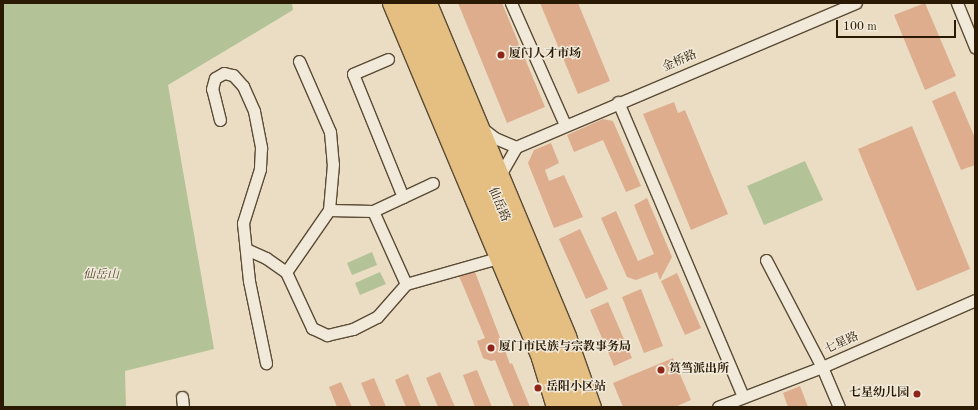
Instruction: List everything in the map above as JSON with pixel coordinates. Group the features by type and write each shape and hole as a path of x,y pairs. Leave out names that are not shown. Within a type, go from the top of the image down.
{"highway":[{"name":"仙岳路","path":"401,3 535,325 560,403"},
{"name":"仙岳路","path":"414,3 566,364 580,407"}],"main road":[{"path":"390,3 539,358 560,403"},
{"path":"429,3 568,336 593,407"}],"street":[{"path":"511,3 565,125"},
{"name":"金桥路","path":"516,146 856,3"},
{"path":"957,3 975,47"},
{"path":"388,60 353,74 403,197"},
{"path":"286,272 329,210 333,164 330,132 299,61"},
{"path":"220,120 212,89 215,78 224,73 233,74 243,86 254,111 261,148 260,168 243,223 246,249 266,363"},
{"path":"618,102 743,397"},
{"path":"480,126 495,138 516,146 500,175"},
{"path":"329,210 373,211 433,183"},
{"path":"373,211 406,284"},
{"path":"246,249 266,258 286,272 312,328 327,335 353,329 377,317 406,284 498,258"},
{"path":"766,260 822,367 839,407"},
{"name":"七星路","path":"718,407 822,367 975,300"}],"green space":[{"name":"仙岳山","path":"3,3 292,3 293,10 168,85 214,349 125,371 126,407 3,407"},
{"path":"805,161 823,200 764,225 747,186"},
{"path":"372,252 377,265 352,275 347,263"},
{"path":"380,272 386,284 360,295 355,283"}],"building":[{"name":"厦门人才市场","path":"458,3 502,3 545,107 507,123"},
{"path":"540,3 578,3 610,81 578,94"},
{"path":"925,3 956,76 925,90 894,15"},
{"path":"955,91 975,138 975,165 961,170 932,101"},
{"path":"674,102 678,113 685,110 728,214 691,230 643,114"},
{"path":"603,119 613,121 641,186 626,192 603,140 574,152 567,135"},
{"path":"912,126 970,269 917,291 858,149"},
{"path":"551,143 559,163 545,170 549,181 564,175 583,217 554,228 528,163 534,150"},
{"path":"647,198 672,257 660,280 657,272 636,280 627,277 601,218 616,211 638,261 654,254 634,205"},
{"path":"580,229 608,289 586,299 559,239"},
{"path":"475,272 510,364 512,363 530,407 514,407 495,360 491,361 483,358 477,341 485,338 459,276"},
{"path":"677,273 701,328 685,335 661,281"},
{"path":"641,289 663,346 644,353 622,297"},
{"path":"608,302 632,358 614,366 590,310"},
{"name":"筼筜派出所","path":"673,358 691,400 675,407 623,407 613,383"},
{"path":"477,370 492,407 475,407 463,375"},
{"path":"440,372 455,407 438,407 426,378"},
{"path":"408,374 421,407 406,407 395,380"},
{"path":"374,378 386,407 371,407 361,383"},
{"path":"341,382 352,407 337,407 329,387"},
{"path":"800,386 808,407 788,407 783,393"}],"place":[{"name":"厦门人才市场","path":"501,55"},
{"name":"厦门市民族与宗教事务局","path":"491,348"},
{"name":"筼筜派出所","path":"661,370"},
{"name":"岳阳小区站","path":"538,388"},
{"name":"七星幼儿园","path":"917,394"}]}
